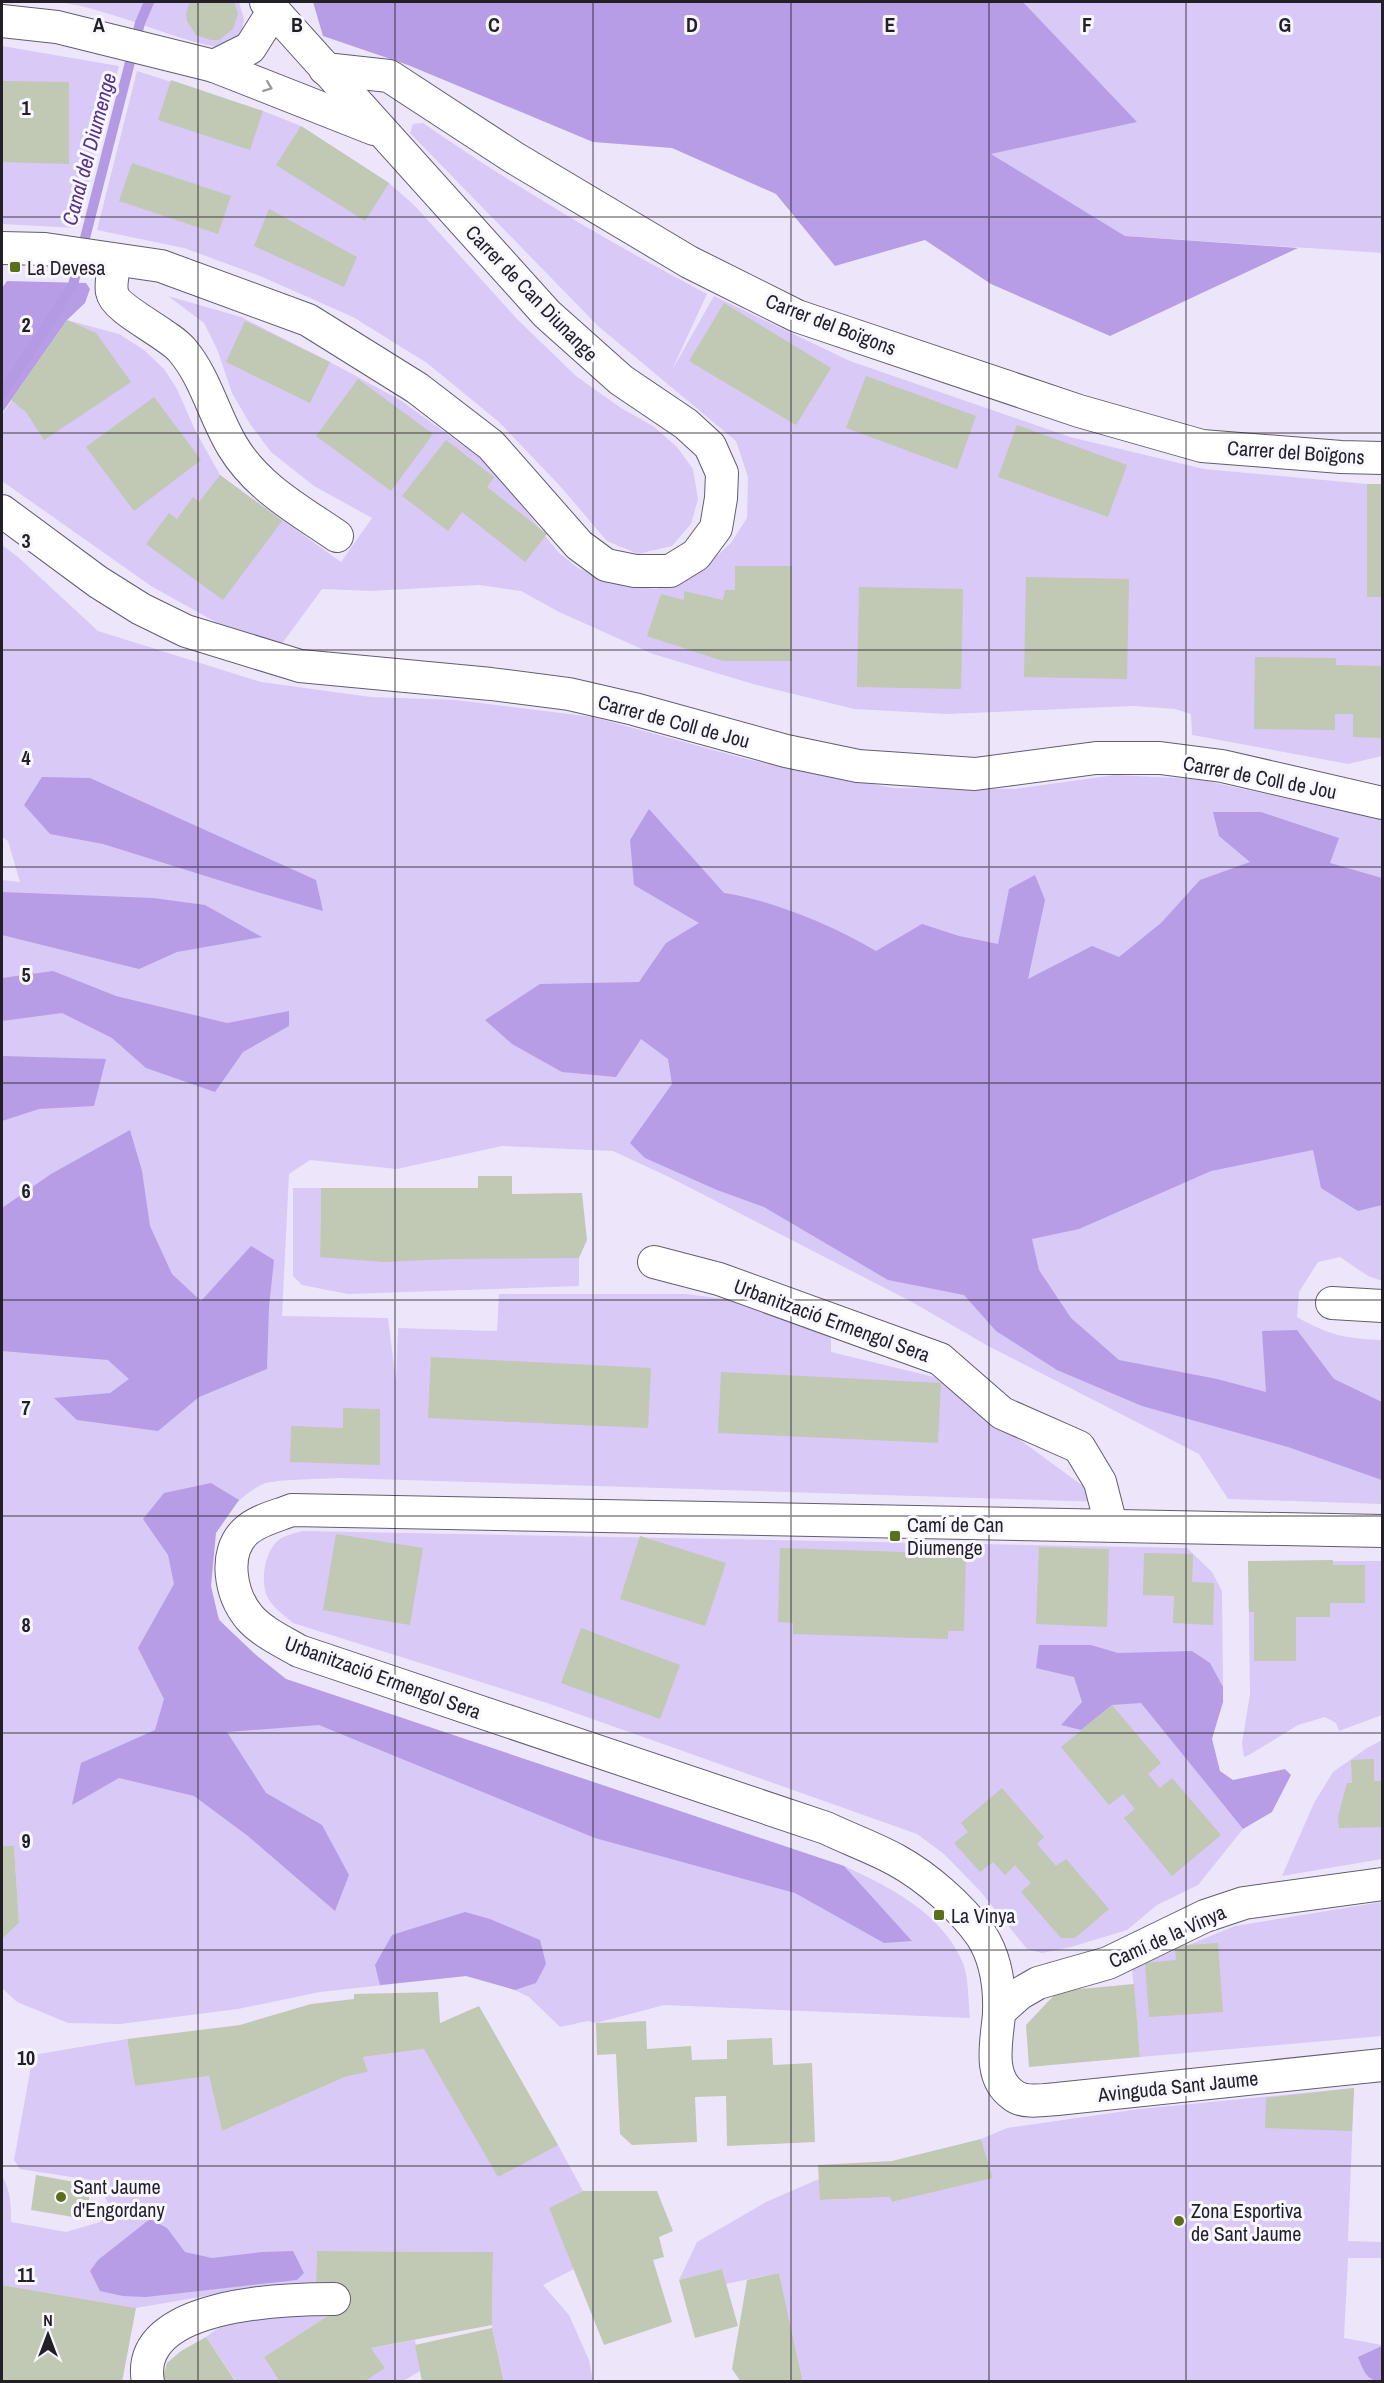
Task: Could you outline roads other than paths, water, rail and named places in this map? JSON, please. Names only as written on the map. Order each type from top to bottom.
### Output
[{"type":"street","points":[[214,66],[249,48],[270,6]]},
{"type":"street","name":"Carrer de Can Diunange","points":[[2,248],[45,249],[161,266],[308,320],[417,388],[491,445],[579,545],[606,565],[635,571],[670,571],[696,555],[716,528],[721,498],[722,473],[710,446],[686,424],[621,380],[547,314],[270,6]]},
{"type":"street","points":[[2,21],[57,27],[214,66],[380,131]]},
{"type":"street","name":"Carrer del Boïgons","points":[[325,69],[389,76],[513,157],[669,250],[797,316],[1079,411],[1202,446],[1383,458]]},
{"type":"street","points":[[116,260],[112,292],[119,305],[180,348],[194,366],[232,446],[250,471],[273,493],[337,536]]},
{"type":"street","name":"Carrer de Coll de Jou","points":[[2,511],[98,582],[141,609],[186,631],[300,666],[491,684],[569,694],[634,709],[764,745],[858,766],[975,774],[1096,758],[1160,758],[1222,766],[1383,803]]},
{"type":"street","name":"Urbanització Ermengol Sera","points":[[654,1262],[719,1279],[940,1359],[1002,1413],[1079,1447],[1101,1482],[1111,1525]]},
{"type":"street","points":[[1332,1303],[1383,1306]]},
{"type":"street","name":"Urbanització Ermengol Sera","points":[[995,2061],[999,2012],[992,1954],[980,1935],[936,1888],[897,1860],[826,1828],[299,1651],[272,1636],[249,1617],[235,1592],[231,1570],[233,1551],[245,1532],[263,1521],[292,1510],[1383,1531]]},
{"type":"street","name":"Camí de la Vinya","points":[[999,2012],[1019,1994],[1038,1983],[1108,1963],[1205,1916],[1244,1903],[1383,1884]]},
{"type":"street","name":"Avinguda Sant Jaume","points":[[995,2061],[1005,2087],[1013,2096],[1028,2101],[1383,2065]]},
{"type":"street","points":[[148,2382],[154,2344],[167,2331],[200,2316],[257,2302],[290,2298],[334,2298]]},
{"type":"waterway","name":"Canal del Diumenge","points":[[2,394],[73,285],[140,23],[149,2]]},
{"type":"place","name":"La Devesa","points":[[15,267]]},
{"type":"place","name":"Camí de Can Diumenge","points":[[895,1536]]},
{"type":"place","name":"La Vinya","points":[[939,1915]]},
{"type":"place","name":"Sant Jaume d'Engordany","points":[[61,2197]]},
{"type":"place","name":"Zona Esportiva de Sant Jaume","points":[[1179,2221]]}]
